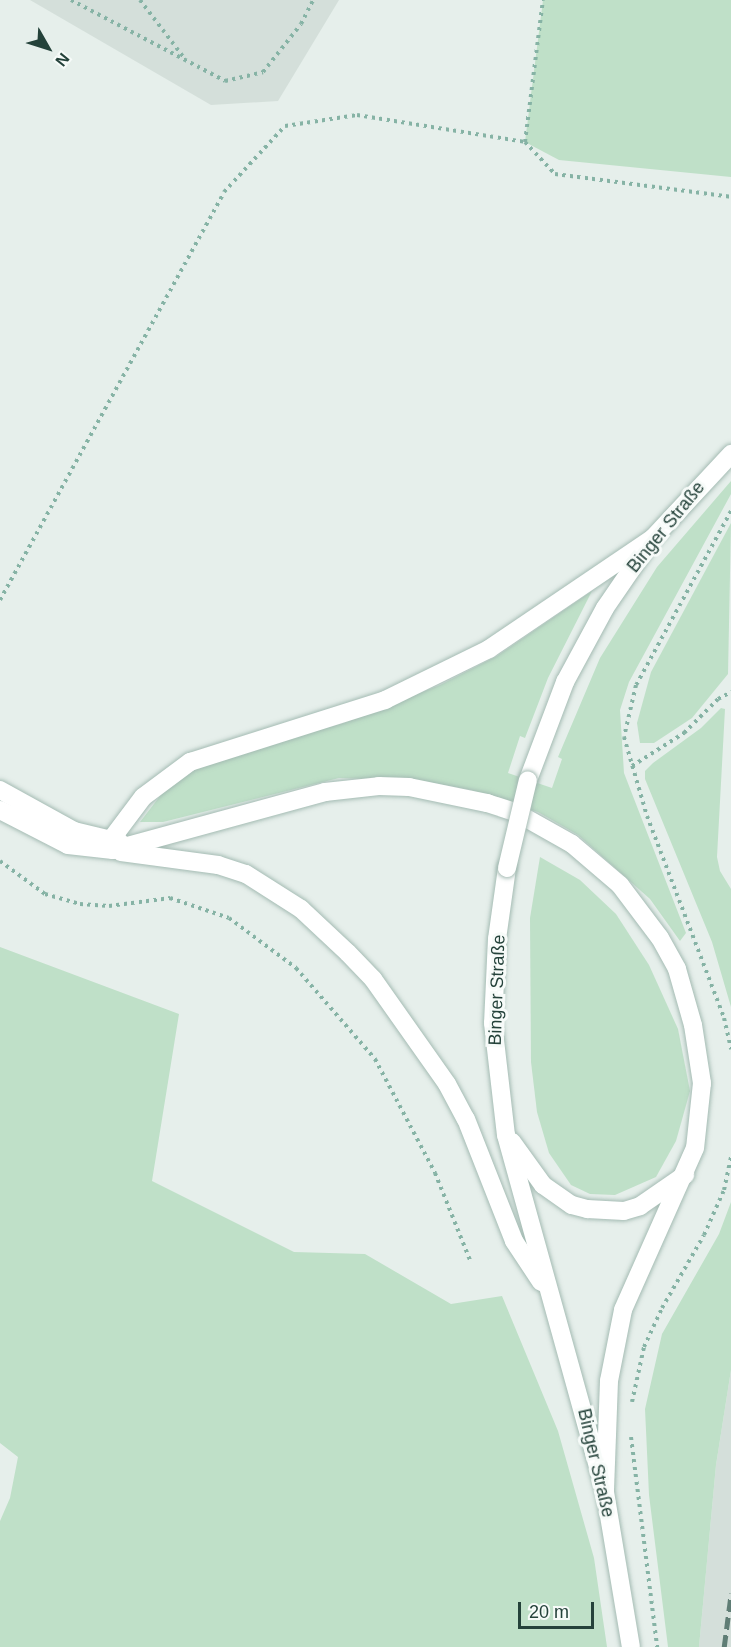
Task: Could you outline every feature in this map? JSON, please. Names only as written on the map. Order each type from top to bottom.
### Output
[{"type":"main road","name":"Binger Straße","points":[[631,1647],[605,1492],[506,1135],[492,1023],[497,939],[507,868],[528,780],[548,722],[584,644],[653,538],[731,454]]},
{"type":"main road","points":[[111,846],[142,797],[190,762],[385,700],[489,649],[653,538]]},
{"type":"main road","points":[[0,810],[68,845],[111,846],[143,844],[303,797],[378,786],[438,791],[487,803],[545,827],[597,863],[620,885],[647,919],[677,969],[695,1035],[702,1083],[698,1129],[685,1175],[623,1310],[609,1381],[605,1492]]},
{"type":"main road","points":[[0,790],[74,831],[111,846],[218,865],[246,874],[301,909],[348,952],[373,979],[447,1084],[466,1119],[514,1240],[554,1303]]},
{"type":"main road","points":[[506,1135],[543,1185],[572,1205],[587,1209],[624,1210],[640,1206],[685,1175]]},
{"type":"path","points":[[71,0],[225,81],[263,72],[301,24],[313,0]]},
{"type":"path","points":[[140,0],[186,61]]},
{"type":"path","points":[[525,142],[543,0]]},
{"type":"path","points":[[0,600],[224,192],[285,126],[357,115],[525,142],[555,174],[731,197]]},
{"type":"path","points":[[731,511],[636,685],[624,737],[632,766],[724,1018],[731,1048]]},
{"type":"path","points":[[632,766],[684,733],[718,699],[731,692]]},
{"type":"path","points":[[0,861],[45,894],[80,904],[108,906],[170,898],[230,918],[296,968],[375,1059],[435,1173],[470,1260]]},
{"type":"path","points":[[631,1407],[644,1347],[662,1308],[704,1235],[724,1190],[731,1156]]},
{"type":"path","points":[[631,1429],[631,1462],[654,1600],[657,1647]]},
{"type":"shaded area","points":[[30,0],[339,0],[278,101],[211,105]]},
{"type":"shaded area","points":[[731,1370],[731,1647],[699,1647],[716,1465]]},
{"type":"green space","points":[[543,0],[731,0],[731,177],[559,160],[525,142]]},
{"type":"green space","points":[[731,481],[731,494],[629,682],[620,710],[624,773],[686,933],[680,941],[650,899],[578,835],[538,812],[471,790],[423,781],[339,778],[163,822],[140,822],[164,791],[195,768],[223,756],[344,723],[440,685],[497,656],[592,591],[548,678],[525,738],[520,736],[508,773],[552,788],[562,759],[558,757],[600,658],[657,567]]},
{"type":"green space","points":[[731,523],[728,674],[692,718],[654,743],[640,743],[637,723],[651,672]]},
{"type":"green space","points":[[721,708],[725,709],[717,857],[720,871],[731,889],[731,1007],[712,942],[645,779],[645,771],[653,763],[701,728]]},
{"type":"green space","points":[[540,857],[580,880],[616,914],[649,965],[678,1029],[690,1091],[676,1141],[656,1177],[615,1195],[590,1194],[571,1185],[549,1153],[537,1112],[531,1062],[530,918]]},
{"type":"green space","points":[[0,947],[179,1014],[152,1181],[294,1252],[365,1254],[451,1304],[502,1296],[558,1431],[594,1558],[607,1647],[0,1647],[0,1521],[10,1498],[18,1457],[0,1443]]},
{"type":"green space","points":[[731,1202],[731,1370],[716,1465],[699,1647],[668,1647],[649,1495],[645,1409],[662,1334],[719,1234]]},
{"type":"railway","points":[[724,1647],[731,1593]]}]
